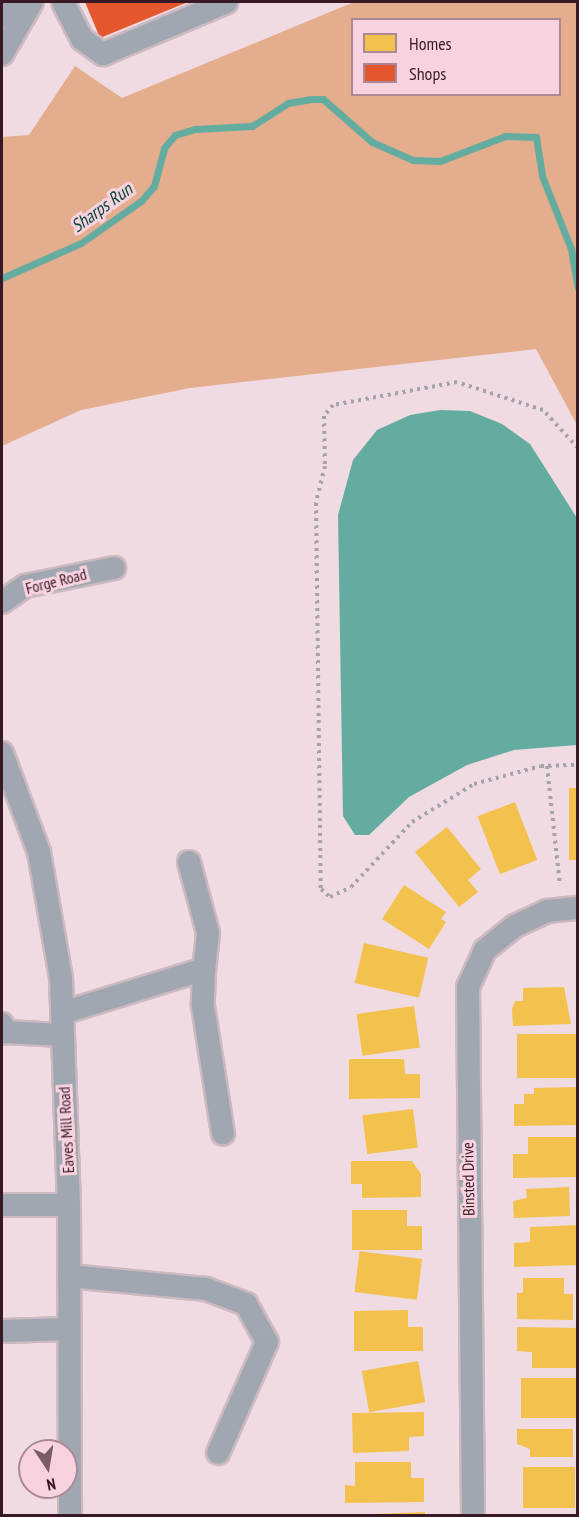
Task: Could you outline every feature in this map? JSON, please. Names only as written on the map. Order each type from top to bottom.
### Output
[{"type":"street","points":[[2,17],[17,2]]},
{"type":"street","points":[[2,31],[29,2]]},
{"type":"street","points":[[2,44],[29,2]]},
{"type":"street","points":[[2,54],[29,2]]},
{"type":"street","points":[[63,2],[82,39],[103,54],[227,2]]},
{"type":"street","name":"Forge Road","points":[[2,602],[25,586],[114,568]]},
{"type":"street","name":"Eaves Mill Road","points":[[3,761],[39,852],[52,917],[62,1024],[69,1205],[70,1515]]},
{"type":"street","points":[[189,861],[208,933],[203,1006],[223,1133]]},
{"type":"street","name":"Binsted Drive","points":[[473,1515],[468,987],[485,950],[515,926],[547,911],[578,908]]},
{"type":"street","points":[[2,1024],[5,1032],[62,1024],[204,969]]},
{"type":"street","points":[[2,1205],[69,1205]]},
{"type":"street","points":[[69,1276],[206,1289],[246,1304],[267,1342],[218,1453]]},
{"type":"street","points":[[2,1331],[69,1329]]},
{"type":"path","points":[[578,448],[543,410],[458,382],[333,405],[324,416],[325,466],[316,503],[317,879],[324,895],[351,887],[412,822],[444,800],[474,784],[547,766],[578,765]]},
{"type":"path","points":[[547,766],[560,885]]},
{"type":"shaded area","points":[[354,2],[577,2],[577,425],[536,349],[190,388],[81,410],[2,446],[2,137],[29,135],[75,66],[122,98]]},
{"type":"shaded area","points":[[440,410],[470,411],[502,424],[530,444],[577,518],[577,745],[514,750],[467,765],[409,797],[369,835],[355,835],[343,816],[338,515],[353,460],[377,430],[410,415]]},
{"type":"building: Homes","points":[[569,788],[578,788],[578,860],[569,860]]},
{"type":"building: Homes","points":[[515,802],[537,860],[500,874],[478,816]]},
{"type":"building: Homes","points":[[447,827],[481,869],[468,880],[478,892],[459,907],[415,852]]},
{"type":"building: Homes","points":[[404,885],[446,912],[441,919],[446,922],[429,949],[382,919]]},
{"type":"building: Homes","points":[[364,943],[428,958],[419,998],[355,983]]},
{"type":"building: Homes","points":[[564,987],[571,1024],[513,1026],[512,1009],[515,1001],[523,1001],[523,988]]},
{"type":"building: Homes","points":[[414,1006],[420,1048],[362,1056],[357,1014]]},
{"type":"building: Homes","points":[[517,1034],[577,1034],[577,1078],[517,1078]]},
{"type":"building: Homes","points":[[349,1059],[404,1059],[405,1074],[420,1074],[420,1098],[349,1099]]},
{"type":"building: Homes","points":[[578,1087],[578,1125],[514,1126],[514,1104],[524,1104],[524,1094],[534,1094],[534,1088]]},
{"type":"building: Homes","points":[[413,1109],[418,1148],[367,1154],[362,1115]]},
{"type":"building: Homes","points":[[528,1137],[578,1137],[578,1177],[513,1178],[513,1154],[528,1154]]},
{"type":"building: Homes","points":[[351,1161],[412,1161],[421,1174],[421,1197],[362,1198],[362,1184],[351,1184]]},
{"type":"building: Homes","points":[[569,1187],[570,1216],[514,1218],[513,1201],[527,1198],[526,1189]]},
{"type":"building: Homes","points":[[352,1210],[407,1210],[407,1226],[422,1226],[422,1250],[352,1250]]},
{"type":"building: Homes","points":[[578,1225],[578,1265],[514,1267],[514,1243],[530,1242],[530,1227]]},
{"type":"building: Homes","points":[[359,1251],[422,1259],[417,1300],[354,1292]]},
{"type":"building: Homes","points":[[523,1278],[564,1278],[564,1294],[573,1294],[573,1320],[517,1319],[517,1293],[523,1293]]},
{"type":"building: Homes","points":[[408,1310],[408,1327],[423,1327],[423,1351],[354,1351],[354,1311]]},
{"type":"building: Homes","points":[[517,1327],[578,1328],[578,1368],[532,1368],[532,1352],[517,1351]]},
{"type":"building: Homes","points":[[418,1361],[425,1402],[369,1412],[362,1371]]},
{"type":"building: Homes","points":[[521,1378],[577,1378],[577,1418],[521,1418]]},
{"type":"building: Homes","points":[[424,1412],[424,1436],[409,1437],[409,1451],[353,1453],[352,1413]]},
{"type":"building: Homes","points":[[517,1429],[573,1429],[573,1457],[530,1457],[530,1449],[517,1444]]},
{"type":"building: Homes","points":[[355,1462],[411,1462],[411,1478],[424,1478],[424,1502],[345,1503],[345,1485],[355,1486]]},
{"type":"building: Homes","points":[[523,1467],[575,1467],[575,1508],[523,1508]]},
{"type":"building: Homes","points":[[425,1512],[425,1516],[373,1516],[373,1514]]},
{"type":"building: Shops","points":[[85,2],[188,2],[100,38]]},
{"type":"waterway","name":"Sharps Run","points":[[2,278],[81,243],[141,201],[154,186],[164,148],[175,135],[195,129],[252,126],[288,103],[323,99],[372,142],[413,160],[440,161],[505,136],[536,137],[542,176],[571,249],[578,287]]}]
